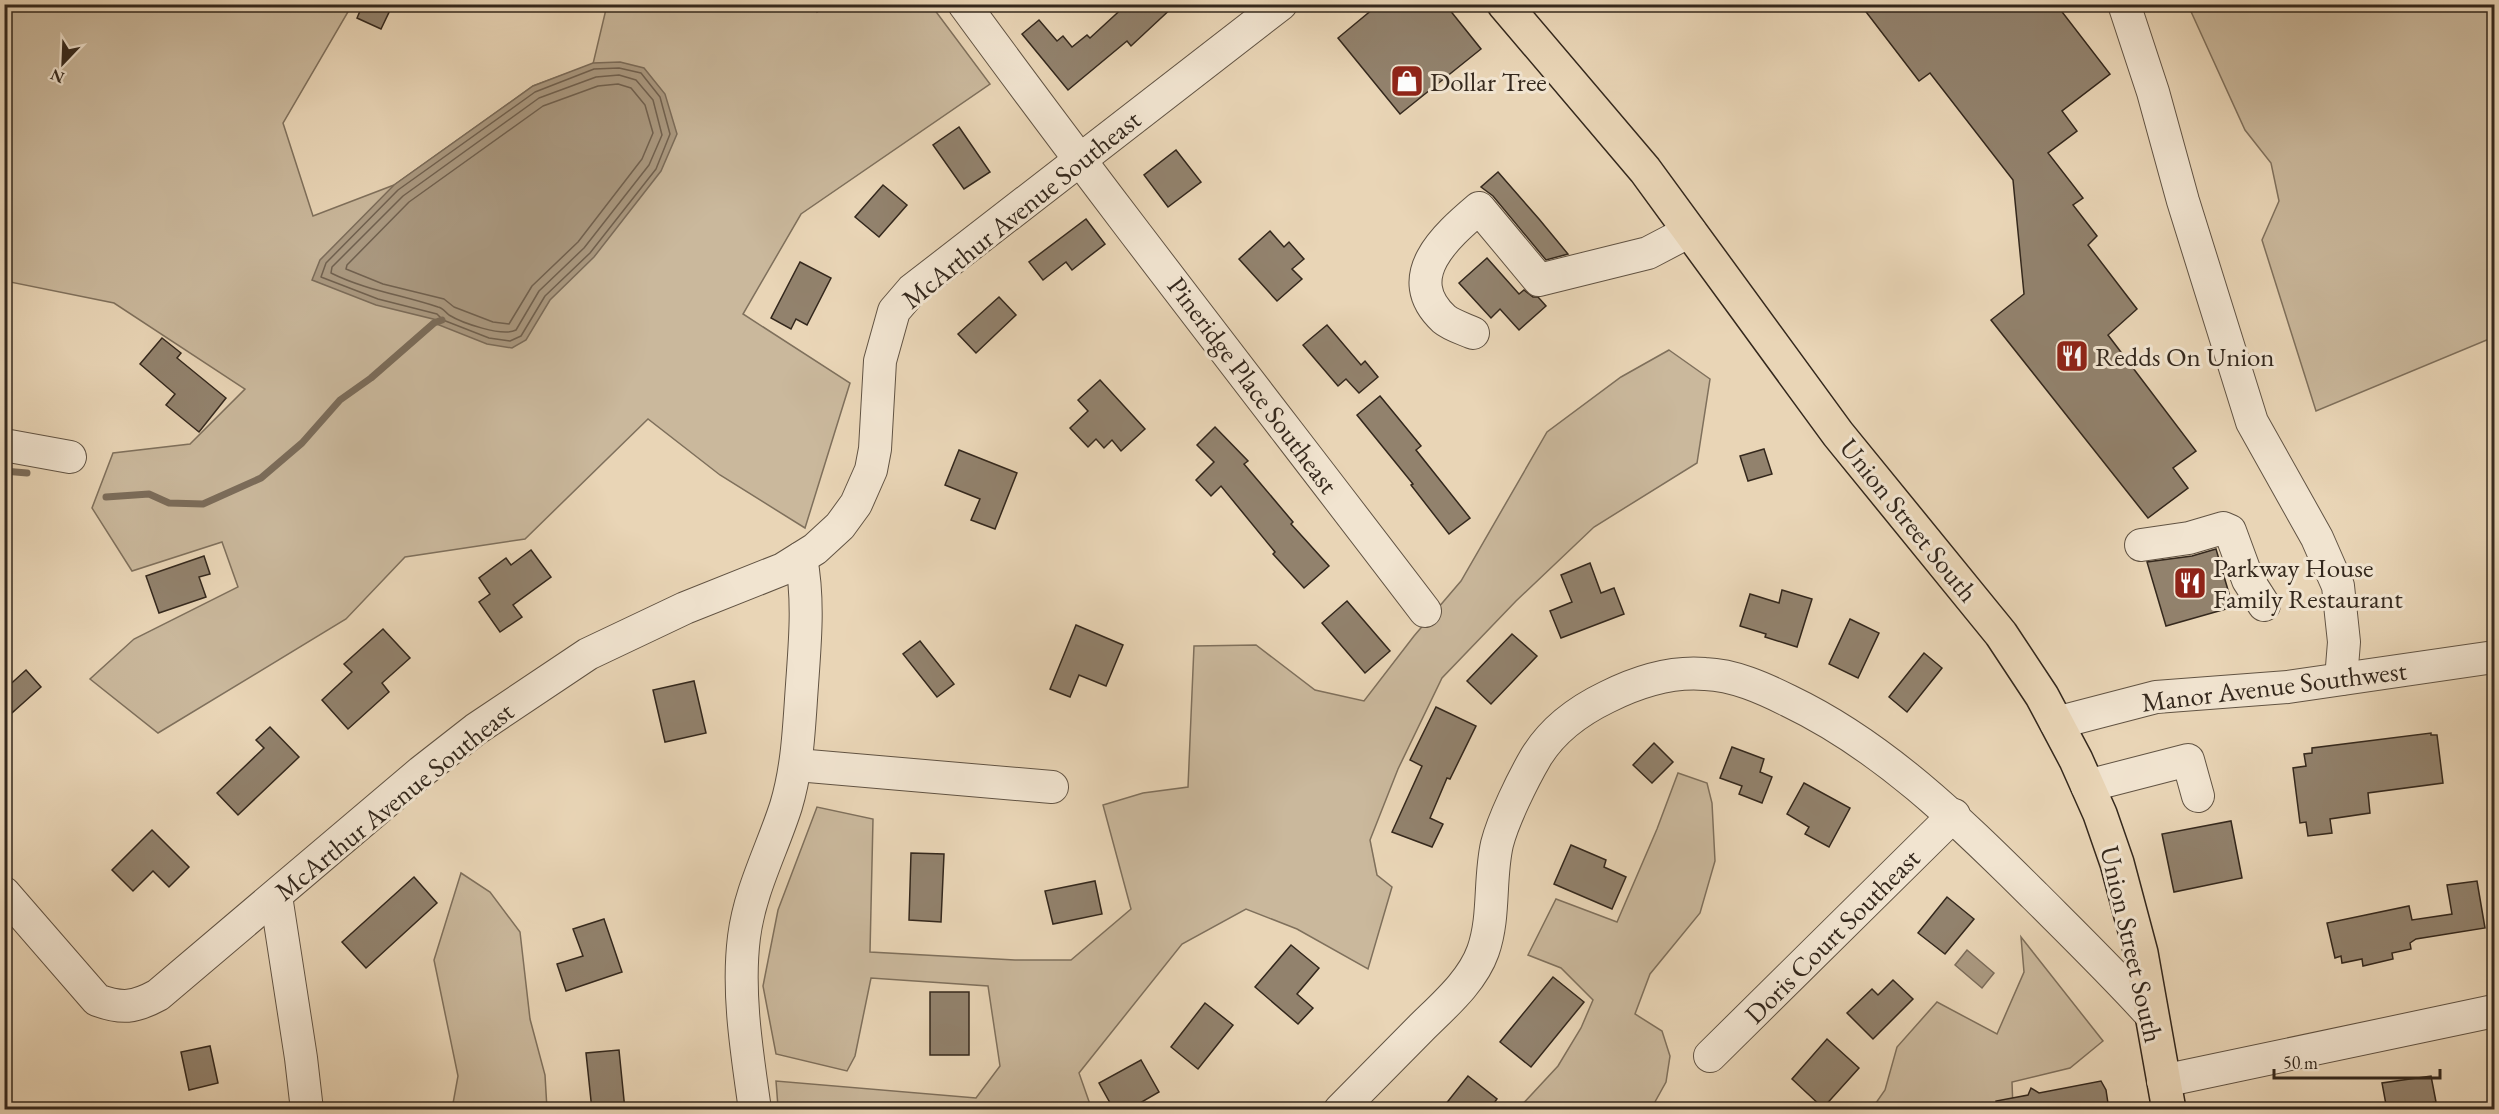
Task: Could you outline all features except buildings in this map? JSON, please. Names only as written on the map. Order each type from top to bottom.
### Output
[{"type":"main road","name":"Union Street South","points":[[1504,4],[1645,170],[1838,434],[2001,634],[2042,696],[2087,786],[2117,863],[2140,953],[2166,1095]]},
{"type":"street","name":"Pineridge Place Southeast","points":[[964,4],[1078,160],[1195,309],[1425,611]]},
{"type":"street","name":"McArthur Avenue Southeast","points":[[4,893],[97,999],[117,1007],[144,1003],[158,995],[421,772],[476,729],[588,654],[685,608],[783,568],[815,549],[844,523],[856,504],[871,470],[875,449],[880,361],[894,311],[912,290],[1281,4]]},
{"type":"street","points":[[2124,4],[2153,92],[2183,201],[2252,422],[2317,538],[2338,586],[2344,642],[2341,679]]},
{"type":"street","points":[[1473,333],[1445,320],[1430,300],[1425,285],[1430,261],[1448,234],[1479,208],[1539,279],[1648,252],[1690,231]]},
{"type":"street","points":[[4,446],[70,457]]},
{"type":"street","points":[[2141,545],[2189,538],[2223,528],[2230,531],[2247,580],[2264,605]]},
{"type":"street","points":[[755,1110],[747,1057],[742,977],[744,936],[757,880],[785,808],[797,765],[806,632],[806,587],[801,558]]},
{"type":"street","name":"Manor Avenue Southwest","points":[[2056,723],[2156,697],[2288,687],[2494,657]]},
{"type":"street","points":[[1340,1110],[1454,995],[1472,972],[1483,951],[1488,929],[1497,845],[1505,822],[1536,757],[1551,737],[1570,717],[1592,703],[1625,688],[1679,673],[1707,674],[1744,681],[1817,714],[1847,733],[1954,815],[2113,973],[2152,1016]]},
{"type":"street","points":[[2087,786],[2188,760],[2198,796]]},
{"type":"street","points":[[797,765],[1052,787]]},
{"type":"street","name":"Doris Court Southeast","points":[[1710,1056],[1954,815]]},
{"type":"street","points":[[276,896],[302,1058],[307,1110]]},
{"type":"street","points":[[2166,1095],[2494,1011]]},
{"type":"shaded area","points":[[812,4],[817,12],[825,5],[931,5],[990,84],[801,214],[743,314],[850,383],[805,528],[720,475],[648,419],[525,539],[405,557],[346,619],[158,733],[90,679],[134,639],[238,587],[222,542],[132,571],[92,508],[113,453],[190,444],[245,389],[114,303],[5,281],[4,5],[352,5],[283,123],[313,216],[394,185],[533,86],[593,64],[607,5]]},
{"type":"shaded area","points":[[2188,5],[2494,5],[2494,337],[2316,411],[2262,240],[2279,201],[2271,163],[2245,130]]},
{"type":"shaded area","points":[[1669,350],[1710,379],[1697,463],[1594,527],[1516,601],[1442,678],[1398,769],[1370,840],[1377,875],[1392,887],[1368,969],[1297,929],[1246,909],[1182,944],[1079,1073],[1092,1110],[795,1110],[778,1107],[776,1081],[976,1098],[1000,1066],[988,986],[871,978],[855,1056],[847,1071],[776,1054],[763,986],[778,910],[817,807],[873,819],[870,952],[1015,960],[1071,960],[1131,909],[1103,805],[1143,793],[1188,787],[1194,646],[1256,645],[1315,690],[1364,701],[1414,636],[1461,581],[1547,432],[1621,377]]},
{"type":"shaded area","points":[[1678,773],[1707,783],[1712,803],[1715,861],[1700,913],[1650,974],[1635,1014],[1662,1031],[1670,1056],[1666,1082],[1651,1109],[1518,1109],[1558,1066],[1581,1028],[1593,1000],[1561,968],[1528,955],[1556,899],[1617,922]]},
{"type":"shaded area","points":[[461,873],[490,892],[520,932],[530,1019],[545,1075],[547,1109],[452,1109],[458,1076],[434,960]]},
{"type":"shaded area","points":[[2021,937],[2103,1041],[2070,1068],[2012,1082],[2013,1109],[1871,1110],[1885,1090],[1897,1047],[1937,1002],[1997,1034],[2024,972]]},
{"type":"water","points":[[620,62],[644,68],[665,94],[677,134],[661,171],[594,257],[550,300],[526,340],[512,348],[487,344],[434,323],[437,320],[376,305],[312,280],[320,260],[394,185],[533,86],[593,63]]},
{"type":"water","points":[[1967,950],[1994,973],[1982,988],[1955,965]]},
{"type":"waterway","points":[[106,497],[149,494],[169,503],[203,504],[261,478],[302,443],[340,400],[371,378],[434,323],[442,320]]},
{"type":"waterway","points":[[4,471],[27,473]]},
{"type":"place","name":"Dollar Tree","points":[[1407,81]]},
{"type":"place","name":"Redds On Union","points":[[2072,356]]},
{"type":"place","name":"Parkway House Family Restaurant","points":[[2190,583]]}]
